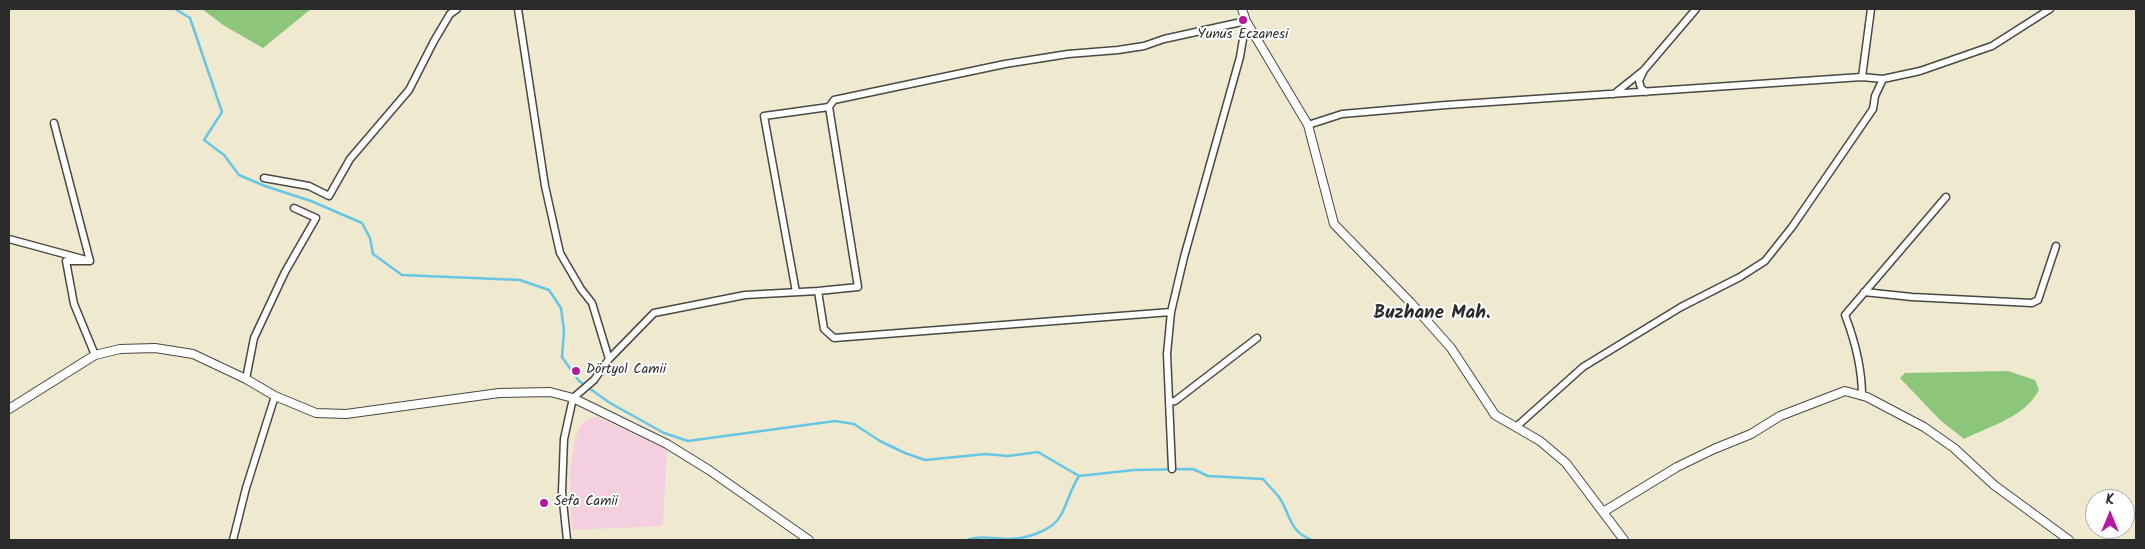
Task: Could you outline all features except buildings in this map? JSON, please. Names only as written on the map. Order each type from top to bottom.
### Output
[{"type":"street","points":[[264,178],[309,186],[329,196],[350,159],[409,90],[450,14],[457,9]]},
{"type":"street","points":[[518,9],[545,186],[560,253],[581,289],[592,303],[609,359]]},
{"type":"street","points":[[1242,9],[1246,21],[1308,125],[1334,224],[1452,348],[1495,415],[1540,441],[1566,464],[1624,540]]},
{"type":"street","points":[[1614,94],[1644,70],[1696,9]]},
{"type":"street","points":[[1862,77],[1871,9]]},
{"type":"street","points":[[1308,125],[1342,114],[1862,77],[1883,79],[1920,71],[1992,46],[2050,9]]},
{"type":"street","points":[[567,540],[562,492],[564,439],[576,396],[594,380],[609,359],[654,313],[745,294],[818,291],[858,286],[829,108],[834,100],[988,67],[1068,54],[1144,46],[1174,36],[1246,21]]},
{"type":"street","points":[[1172,469],[1166,354],[1171,312],[1184,257],[1240,57],[1246,21]]},
{"type":"street","points":[[1644,70],[1639,81],[1641,88],[1646,92]]},
{"type":"street","points":[[1516,427],[1583,367],[1681,308],[1740,278],[1765,262],[1792,227],[1873,109],[1874,96],[1883,79]]},
{"type":"street","points":[[796,292],[764,116],[829,108]]},
{"type":"street","points":[[54,123],[90,261]]},
{"type":"street","points":[[1862,396],[1862,375],[1852,334],[1845,315],[1904,249],[1946,198]]},
{"type":"street","points":[[246,379],[254,338],[285,272],[316,218],[294,208]]},
{"type":"street","points":[[9,239],[90,261]]},
{"type":"street","points":[[1864,292],[1912,297],[2032,303],[2038,300],[2056,246]]},
{"type":"street","points":[[90,261],[66,261],[74,304],[95,355]]},
{"type":"street","points":[[818,291],[824,329],[834,338],[1171,312]]},
{"type":"street","points":[[1169,402],[1176,401],[1258,338]]},
{"type":"street","points":[[9,409],[95,355],[120,349],[155,348],[193,354],[246,379],[275,396],[316,413],[346,414],[499,393],[550,392],[576,396],[666,444],[709,470],[808,540]]},
{"type":"street","points":[[1603,512],[1677,467],[1751,434],[1780,416],[1845,391],[1862,396],[1924,427],[1954,448],[1994,485],[2069,540]]},
{"type":"street","points":[[233,540],[246,488],[275,396]]},
{"type":"shaded area","points":[[597,417],[667,450],[661,526],[572,530],[570,472],[575,439],[580,426],[587,420]]},
{"type":"green space","points":[[202,9],[311,9],[263,48],[223,25]]},
{"type":"green space","points":[[2008,371],[2035,380],[2039,390],[2033,399],[2016,414],[1964,439],[1940,420],[1900,378],[1905,373]]},
{"type":"waterway","points":[[175,9],[190,18],[222,112],[204,140],[224,155],[239,175],[265,186],[311,201],[362,223],[370,238],[373,254],[402,275],[520,280],[549,290],[561,308],[564,330],[562,357],[579,381],[610,403],[664,433],[688,441],[835,421],[854,424],[880,441],[925,460],[986,454],[1008,456],[1038,452],[1079,476],[1134,470],[1193,469],[1208,476],[1263,479],[1279,497],[1295,528],[1304,537],[1312,540]]},
{"type":"waterway","points":[[967,540],[982,537],[1016,539],[1045,530],[1052,526],[1061,515],[1079,476]]},
{"type":"place","name":"Yunus Eczanesi","points":[[1243,20]]},
{"type":"place","name":"Dörtyol Camii","points":[[576,371]]},
{"type":"place","name":"Sefa Camii","points":[[544,503]]},
{"type":"district","name":"Buzhane Mah.","points":[[1432,315]]}]
